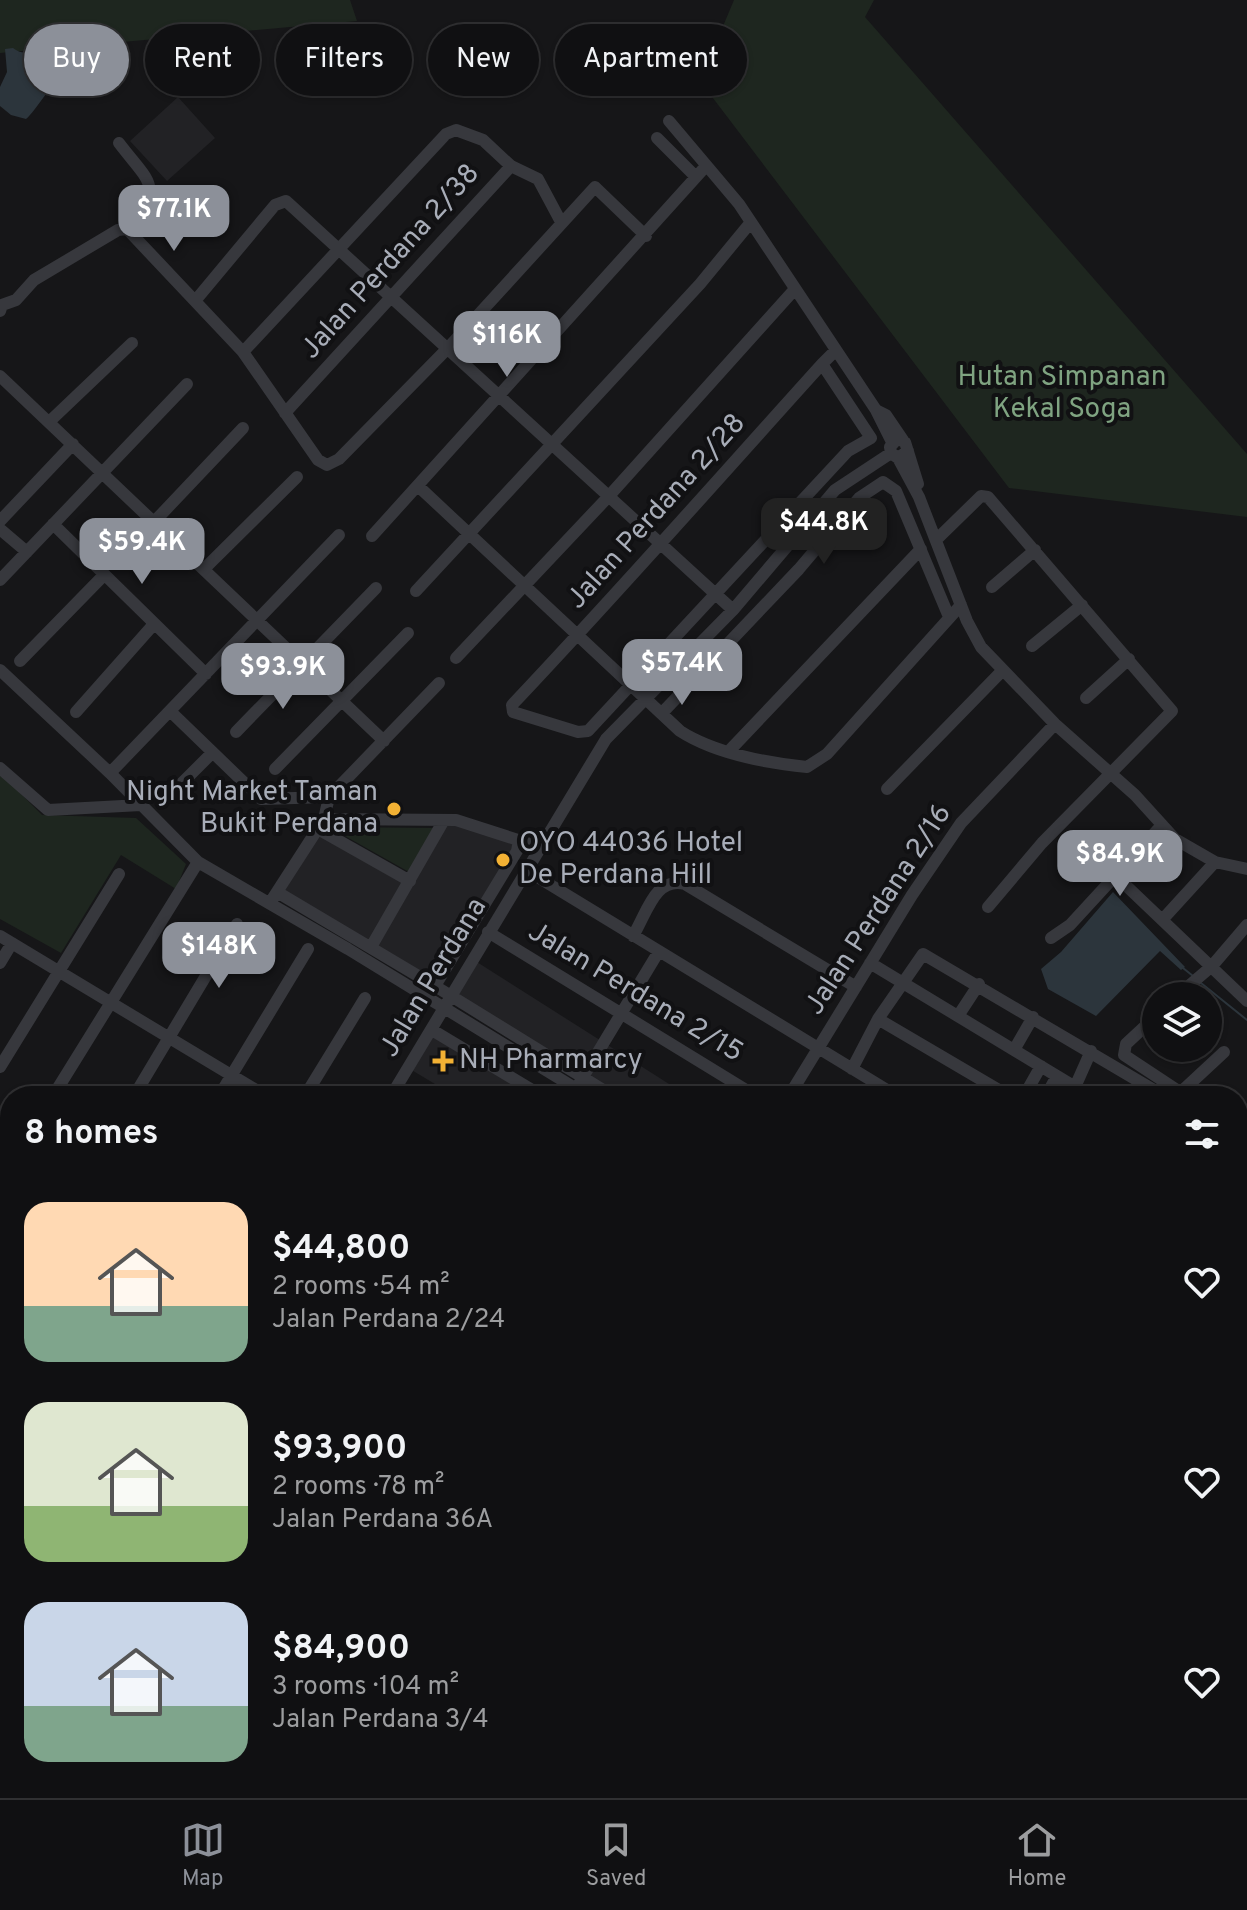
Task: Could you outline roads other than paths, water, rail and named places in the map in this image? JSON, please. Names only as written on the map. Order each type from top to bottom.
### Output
[{"type":"street","points":[[669,121],[751,222],[876,410],[886,415],[961,605],[981,647],[1055,724],[1147,808],[1161,826],[1194,852],[1215,862],[1247,869]]},
{"type":"street","points":[[243,352],[446,134],[456,130],[483,140],[511,166]]},
{"type":"street","points":[[657,138],[696,177]]},
{"type":"street","points":[[1,306],[16,300],[34,280],[118,230],[127,229],[147,206],[152,193],[150,183],[119,143]]},
{"type":"street","name":"Jalan Perdana 2/38","points":[[285,413],[393,299],[511,166],[538,179],[566,217]]},
{"type":"street","points":[[372,536],[706,166]]},
{"type":"street","points":[[127,229],[243,352],[318,460],[331,465],[447,349],[595,187],[646,236]]},
{"type":"street","points":[[195,301],[275,205],[286,201],[498,395],[547,447],[733,610]]},
{"type":"street","points":[[416,591],[700,284],[751,222]]},
{"type":"street","points":[[456,658],[606,499],[795,289]]},
{"type":"street","points":[[49,422],[132,343]]},
{"type":"street","name":"Jalan Perdana 2/28","points":[[632,684],[592,728],[578,732],[516,715],[512,705],[662,545],[836,350]]},
{"type":"street","points":[[632,684],[848,451],[871,438],[822,364]]},
{"type":"street","points":[[0,376],[384,741]]},
{"type":"street","points":[[0,580],[187,384]]},
{"type":"street","points":[[154,522],[243,428]]},
{"type":"street","points":[[0,521],[73,444]]},
{"type":"street","name":"Jalan Perdana","points":[[398,1086],[606,739],[733,610],[835,490],[898,449]]},
{"type":"street","points":[[204,569],[297,477]]},
{"type":"street","points":[[663,712],[799,569],[859,498],[883,482],[896,491],[949,617]]},
{"type":"street","points":[[418,486],[694,740],[793,765],[807,767],[817,761],[961,605]]},
{"type":"street","points":[[936,540],[983,495],[992,500],[1172,711],[1109,773],[988,907]]},
{"type":"street","points":[[53,524],[206,674]]},
{"type":"street","points":[[0,529],[27,552]]},
{"type":"street","points":[[110,773],[339,535]]},
{"type":"street","points":[[730,750],[921,549]]},
{"type":"street","points":[[784,550],[799,569]]},
{"type":"street","points":[[992,587],[1035,550]]},
{"type":"street","points":[[20,661],[104,575]]},
{"type":"street","points":[[236,732],[376,588]]},
{"type":"street","points":[[1032,646],[1082,605]]},
{"type":"street","points":[[76,712],[154,624]]},
{"type":"street","points":[[275,769],[408,633]]},
{"type":"street","points":[[1086,698],[1129,659]]},
{"type":"street","points":[[0,670],[110,773],[198,862],[371,947],[435,986],[448,1002]]},
{"type":"street","points":[[887,789],[1002,671]]},
{"type":"street","points":[[273,897],[321,824],[329,797],[439,683]]},
{"type":"street","points":[[170,711],[261,799],[329,797]]},
{"type":"street","name":"Jalan Perdana 2/16","points":[[795,1086],[908,900],[961,823],[1055,724]]},
{"type":"street","points":[[179,786],[212,753]]},
{"type":"street","points":[[0,768],[48,810],[141,805]]},
{"type":"street","points":[[321,824],[444,820],[472,823],[540,847]]},
{"type":"street","points":[[371,947],[444,820]]},
{"type":"street","points":[[321,824],[410,881]]},
{"type":"street","points":[[1051,938],[1070,925],[1161,826]]},
{"type":"street","points":[[435,986],[517,851],[519,840]]},
{"type":"street","points":[[59,1086],[198,862]]},
{"type":"street","points":[[1163,919],[1215,862]]},
{"type":"street","points":[[526,870],[880,1086]]},
{"type":"street","points":[[0,1067],[119,874]]},
{"type":"street","points":[[1116,876],[1247,1001]]},
{"type":"street","points":[[633,936],[661,887],[674,881],[698,891],[856,987]]},
{"type":"street","points":[[273,897],[588,1086]]},
{"type":"street","points":[[140,1086],[237,924]]},
{"type":"street","points":[[1193,982],[1212,966],[1247,925]]},
{"type":"street","name":"Jalan Perdana 2/15","points":[[488,932],[740,1086]]},
{"type":"street","points":[[0,936],[249,1086]]},
{"type":"street","points":[[0,963],[12,943]]},
{"type":"street","points":[[225,1086],[308,949]]},
{"type":"street","points":[[580,1083],[659,951]]},
{"type":"street","points":[[852,1069],[878,1019],[923,954],[1091,1051],[1141,1086]]},
{"type":"street","points":[[870,963],[1073,1086]]},
{"type":"street","points":[[958,1016],[979,984]]},
{"type":"street","points":[[311,1086],[365,998]]},
{"type":"street","points":[[1014,1050],[1033,1017]]},
{"type":"street","points":[[878,1019],[992,1086]]},
{"type":"street","points":[[1142,1029],[1126,1044],[1124,1055],[1172,1086]]},
{"type":"street","points":[[432,1030],[525,1086]]},
{"type":"street","points":[[1075,1086],[1091,1051]]},
{"type":"street","points":[[1192,1086],[1224,1052]]},
{"type":"street","points":[[1030,1086],[1041,1066]]},
{"type":"street","points":[[1052,1086],[1057,1076]]},
{"type":"waterway","points":[[1183,968],[1193,976]]},
{"type":"waterway","points":[[1222,1000],[1247,1020]]},
{"type":"place","name":"Night Market Taman Bukit Perdana","points":[[394,809]]},
{"type":"place","name":"OYO 44036 Hotel De Perdana Hill","points":[[503,860]]},
{"type":"place","name":"NH Pharmarcy","points":[[443,1061]]},
{"type":"park label","name":"Hutan Simpanan Kekal Soga","points":[[1062,394]]}]
